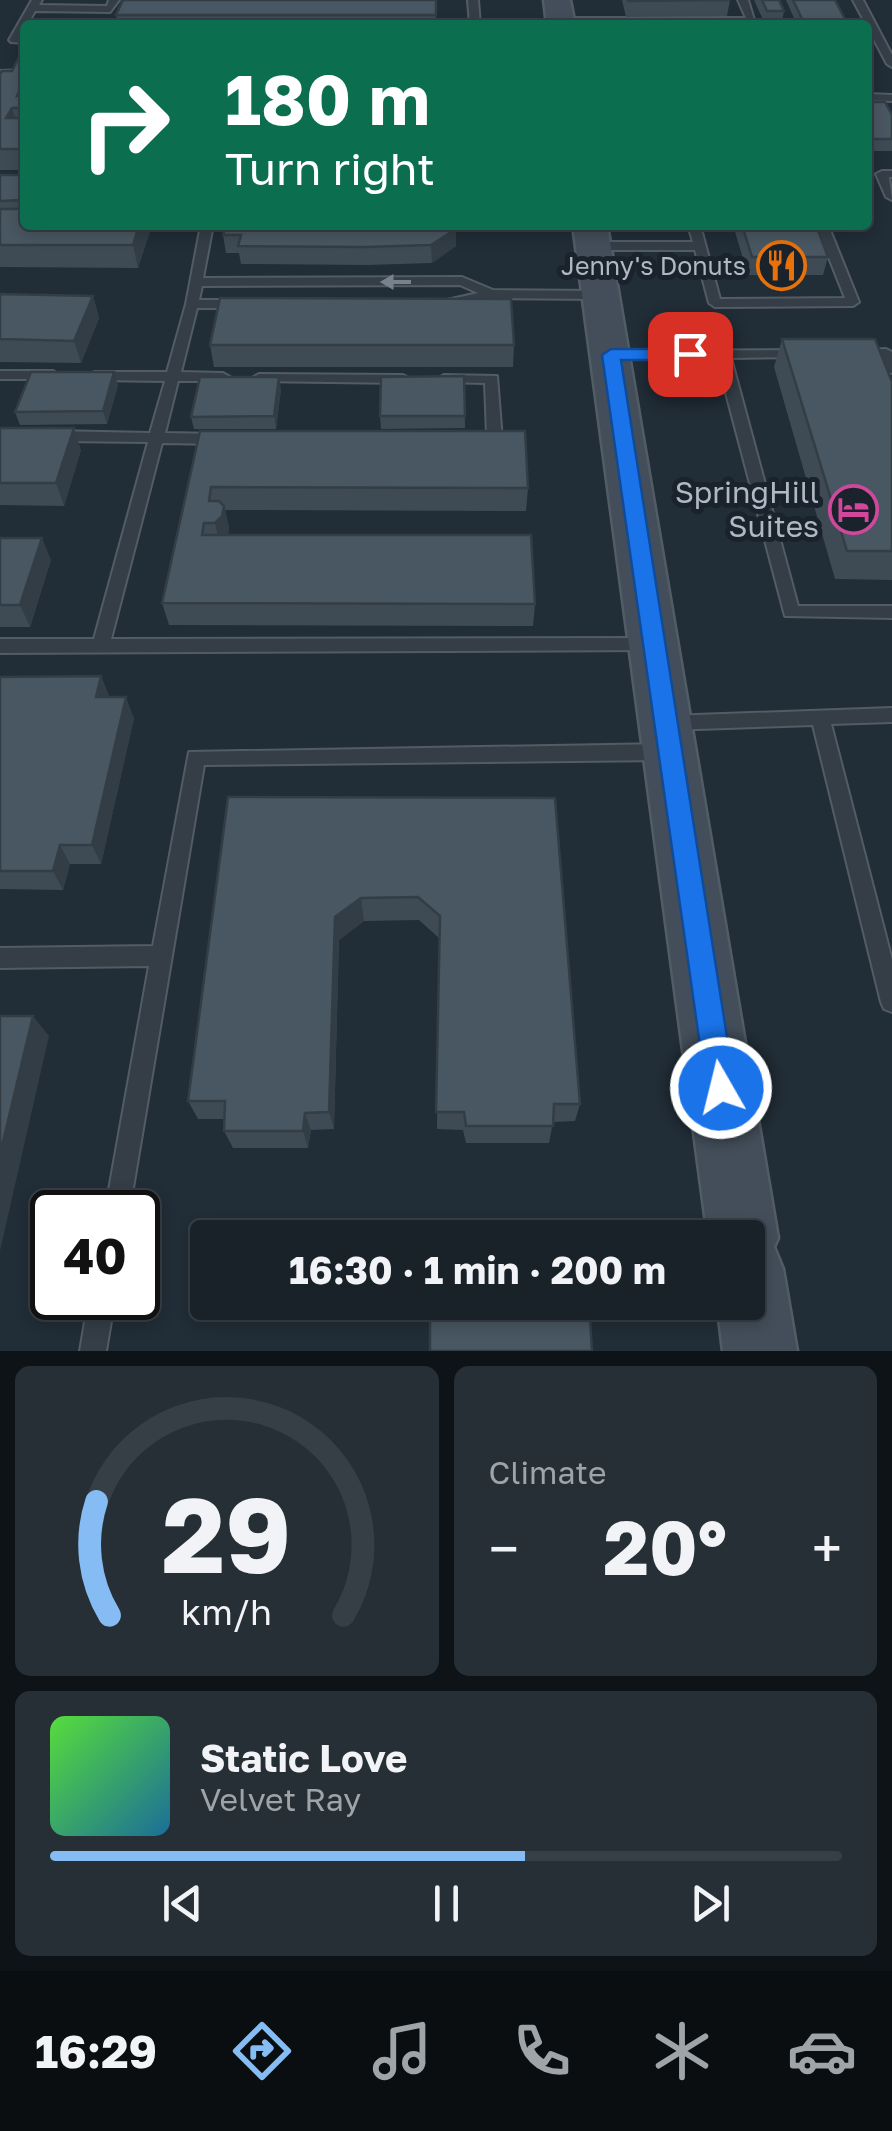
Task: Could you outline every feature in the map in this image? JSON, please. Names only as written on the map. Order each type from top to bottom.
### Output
[{"type":"street","points":[[592,236],[740,1220]]},
{"type":"street","points":[[755,1320],[760,1351]]},
{"type":"lane","points":[[35,4],[110,9],[114,0]]},
{"type":"lane","points":[[559,15],[720,20]]},
{"type":"lane","points":[[872,26],[892,64]]},
{"type":"lane","points":[[892,174],[882,174],[892,197]]},
{"type":"lane","points":[[100,646],[192,304],[206,230]]},
{"type":"lane","points":[[695,230],[714,302],[853,302],[824,230]]},
{"type":"lane","points":[[592,236],[699,246]]},
{"type":"lane","points":[[197,282],[298,287],[462,282],[492,294]]},
{"type":"lane","points":[[442,303],[460,303],[492,294],[602,295]]},
{"type":"lane","points":[[192,304],[254,304]]},
{"type":"lane","points":[[723,354],[791,612],[892,612]]},
{"type":"lane","points":[[611,355],[814,354]]},
{"type":"lane","points":[[850,354],[886,354],[892,368]]},
{"type":"lane","points":[[0,374],[417,379]]},
{"type":"lane","points":[[436,379],[492,379],[496,440],[456,440]]},
{"type":"lane","points":[[36,436],[236,439]]},
{"type":"lane","points":[[0,646],[655,645]]},
{"type":"lane","points":[[121,1190],[196,757],[669,737],[831,716],[892,715]]},
{"type":"lane","points":[[822,720],[892,1002]]},
{"type":"lane","points":[[0,958],[162,956]]},
{"type":"lane","points":[[93,1351],[98,1320]]},
{"type":"building","points":[[123,0],[436,0],[436,15],[116,15]]},
{"type":"building","points":[[762,0],[779,0],[784,11],[767,11]]},
{"type":"building","points":[[793,0],[835,0],[845,20],[803,20]]},
{"type":"building","points":[[20,59],[20,108],[12,108],[6,118],[20,118],[20,149],[0,149],[0,74],[12,71]]},
{"type":"building","points":[[872,102],[885,102],[892,115],[892,139],[872,139]]},
{"type":"building","points":[[0,175],[20,175],[20,200],[0,201]]},
{"type":"building","points":[[0,209],[20,209],[20,230],[138,230],[133,245],[0,245]]},
{"type":"building","points":[[224,230],[454,230],[431,245],[365,247],[238,246],[241,235],[223,235]]},
{"type":"building","points":[[744,230],[818,230],[828,257],[752,257]]},
{"type":"building","points":[[0,294],[93,296],[74,341],[0,339]]},
{"type":"building","points":[[220,298],[511,299],[514,345],[210,345]]},
{"type":"building","name":"SpringHill Suites","points":[[782,339],[875,339],[892,382],[892,551],[847,551]]},
{"type":"building","points":[[31,372],[114,372],[103,411],[15,412]]},
{"type":"building","points":[[464,376],[465,416],[380,416],[381,377]]},
{"type":"building","points":[[200,377],[279,377],[274,416],[191,417]]},
{"type":"building","points":[[0,428],[74,428],[56,483],[0,483]]},
{"type":"building","points":[[200,431],[525,431],[528,488],[211,487],[209,501],[219,501],[224,506],[215,523],[204,523],[202,535],[531,535],[535,604],[162,603]]},
{"type":"building","points":[[0,538],[42,538],[20,605],[0,605]]},
{"type":"building","points":[[101,676],[96,697],[126,697],[92,845],[60,845],[53,871],[0,871],[0,677]]},
{"type":"building","points":[[228,797],[555,798],[580,1104],[554,1104],[553,1126],[466,1126],[464,1112],[436,1112],[440,916],[418,897],[361,898],[335,917],[329,1112],[305,1113],[303,1131],[224,1131],[225,1101],[188,1101]]},
{"type":"building","points":[[0,1016],[33,1016],[0,1154]]},
{"type":"building","points":[[430,1320],[590,1320],[592,1351],[430,1351]]},
{"type":"place","name":"Jenny's Donuts","points":[[781,266]]},
{"type":"place","name":"SpringHill Suites","points":[[854,510]]},
{"type":"route","points":[[690,354],[611,355],[721,1088]]}]
